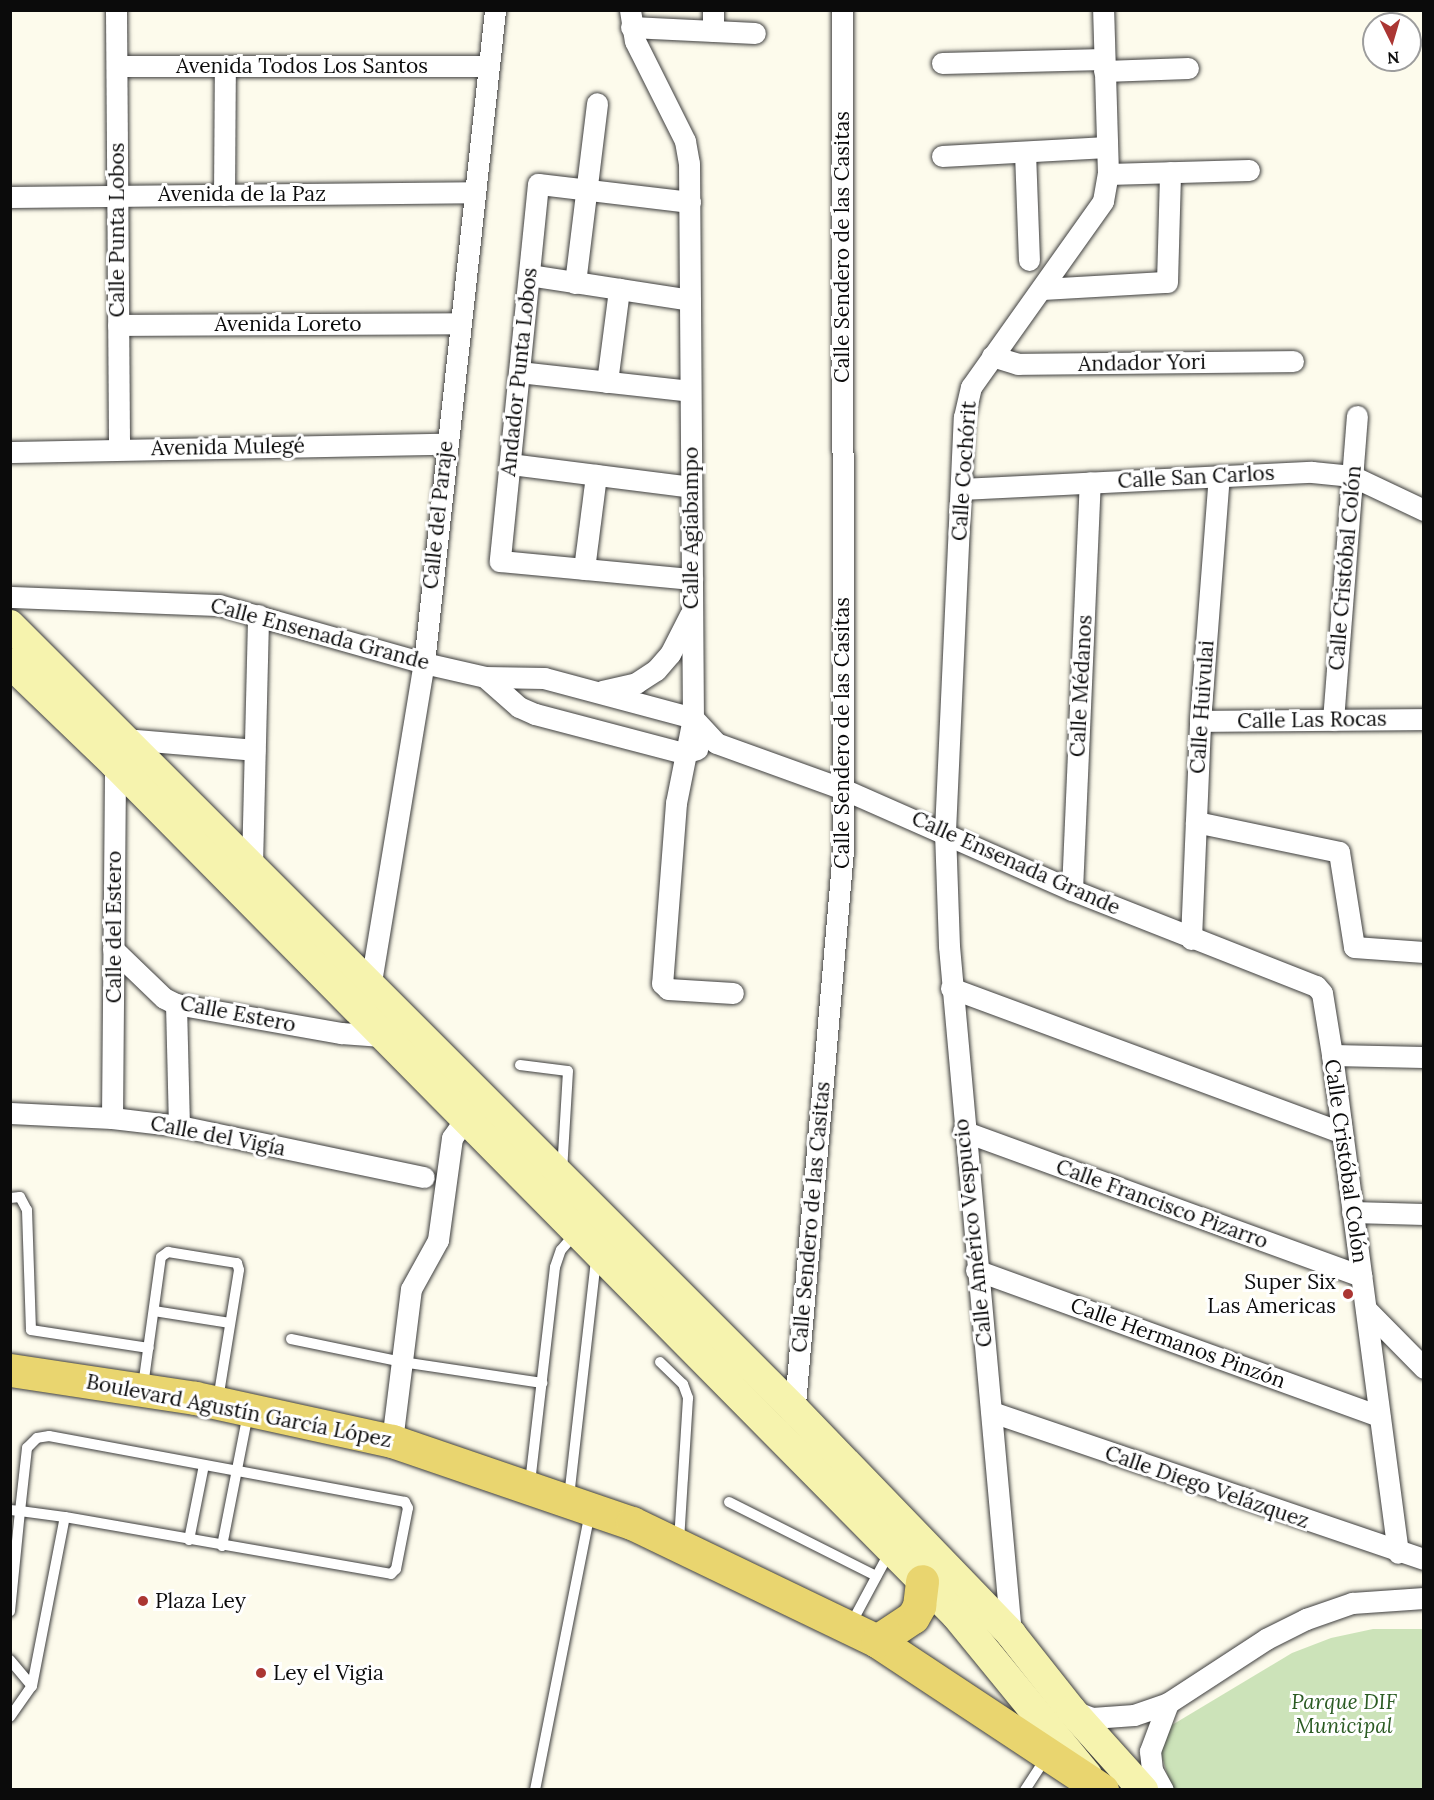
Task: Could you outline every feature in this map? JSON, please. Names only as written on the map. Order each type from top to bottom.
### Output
[{"type":"main road","name":"Boulevard Agustín García López","points":[[10,1370],[217,1402],[392,1441],[580,1504],[678,1543],[864,1634],[1098,1786]]},
{"type":"main road","points":[[864,1634],[913,1617],[919,1606],[922,1581]]},
{"type":"street","name":"Calle Punta Lobos","points":[[116,10],[119,449]]},
{"type":"street","name":"Calle del Paraje","points":[[372,1027],[372,987],[424,663],[445,444],[495,10]]},
{"type":"street","name":"Calle Sendero de las Casitas","points":[[791,1453],[843,850],[842,10]]},
{"type":"street","name":"Calle Cochórit","points":[[945,831],[967,400],[992,356],[1044,289],[1096,216],[1103,201],[1108,174],[1103,10]]},
{"type":"street","points":[[630,19],[713,21],[755,33]]},
{"type":"street","name":"Calle Agiabampo","points":[[630,19],[685,141],[690,202],[693,718],[684,753],[676,803],[662,983],[668,989],[733,993]]},
{"type":"street","points":[[942,63],[1188,68]]},
{"type":"street","name":"Avenida Todos Los Santos","points":[[117,66],[487,66]]},
{"type":"street","points":[[225,66],[225,195]]},
{"type":"street","points":[[575,282],[597,103]]},
{"type":"street","points":[[942,156],[1107,147]]},
{"type":"street","points":[[1025,152],[1029,260]]},
{"type":"street","points":[[1108,174],[1249,170]]},
{"type":"street","points":[[1044,289],[1167,282],[1170,172]]},
{"type":"street","name":"Andador Punta Lobos","points":[[584,569],[500,561],[538,184],[587,189]]},
{"type":"street","points":[[587,189],[690,202]]},
{"type":"street","name":"Avenida de la Paz","points":[[10,197],[473,192]]},
{"type":"street","points":[[529,276],[690,300]]},
{"type":"street","points":[[607,382],[619,289]]},
{"type":"street","name":"Avenida Loreto","points":[[118,325],[459,323]]},
{"type":"street","name":"Andador Yori","points":[[992,356],[1018,364],[1293,361]]},
{"type":"street","points":[[519,372],[690,391]]},
{"type":"street","name":"Calle Cristóbal Colón","points":[[1333,720],[1357,416]]},
{"type":"street","name":"Avenida Mulegé","points":[[10,452],[445,444]]},
{"type":"street","points":[[510,464],[691,487]]},
{"type":"street","name":"Calle San Carlos","points":[[961,489],[1312,472],[1352,476],[1424,510]]},
{"type":"street","points":[[596,475],[584,569],[692,579]]},
{"type":"street","name":"Calle Huivulai","points":[[1191,939],[1200,721],[1219,476]]},
{"type":"street","name":"Calle Médanos","points":[[1072,890],[1090,482]]},
{"type":"street","name":"Calle Ensenada Grande","points":[[10,597],[202,602],[258,615],[424,663],[485,677],[544,678],[693,718],[716,743],[843,789],[945,831],[1072,890],[1191,939],[1316,986]]},
{"type":"street","points":[[596,692],[636,683],[656,670],[670,654],[692,612]]},
{"type":"street","points":[[252,865],[258,615]]},
{"type":"street","points":[[10,625],[120,751],[372,1027],[472,1109],[561,1177],[794,1409],[1011,1634],[1071,1710],[1143,1790]]},
{"type":"street","points":[[10,663],[120,751],[252,865],[372,987],[576,1234],[791,1453],[922,1581],[993,1658],[1098,1786]]},
{"type":"street","name":"Calle Ensenada Grande","points":[[485,677],[519,707],[535,714],[684,753]]},
{"type":"street","name":"Calle Las Rocas","points":[[1200,721],[1424,719]]},
{"type":"street","points":[[684,753],[716,743]]},
{"type":"street","points":[[120,751],[255,750]]},
{"type":"street","name":"Calle del Estero","points":[[112,1118],[120,751]]},
{"type":"street","points":[[1196,822],[1339,852],[1353,945],[1359,950],[1424,952]]},
{"type":"street","name":"Calle Américo Vespucio","points":[[945,831],[951,988],[1011,1634]]},
{"type":"street","name":"Calle Estero","points":[[114,950],[164,998],[176,1004],[341,1033],[372,1027]]},
{"type":"street","name":"Calle Cristóbal Colón","points":[[1316,986],[1322,993],[1332,1055],[1398,1553]]},
{"type":"street","points":[[951,988],[1341,1132]]},
{"type":"street","points":[[176,1004],[179,1126]]},
{"type":"street","points":[[1332,1055],[1424,1057]]},
{"type":"street","points":[[392,1441],[411,1289],[435,1249],[448,1149],[472,1109]]},
{"type":"street","name":"Calle del Vigía","points":[[10,1113],[112,1118],[179,1126],[423,1177]]},
{"type":"street","name":"Calle Francisco Pizarro","points":[[963,1131],[1361,1276]]},
{"type":"street","points":[[1352,1212],[1424,1214]]},
{"type":"street","name":"Calle Hermanos Pinzón","points":[[976,1270],[1379,1416]]},
{"type":"street","points":[[1366,1309],[1420,1360]]},
{"type":"street","name":"Calle Diego Velázquez","points":[[992,1412],[1398,1553],[1424,1559]]},
{"type":"street","points":[[1071,1710],[1092,1718],[1117,1718],[1168,1703],[1266,1639],[1305,1619],[1352,1603],[1424,1598]]},
{"type":"street","points":[[1163,1790],[1152,1770],[1150,1751],[1168,1703]]},
{"type":"lane","points":[[520,1065],[568,1071],[561,1177]]},
{"type":"lane","points":[[10,1198],[20,1197],[27,1210],[31,1330],[149,1348]]},
{"type":"lane","points":[[530,1487],[557,1258],[576,1234]]},
{"type":"lane","points":[[143,1390],[164,1254],[237,1263],[239,1270],[217,1402]]},
{"type":"lane","points":[[536,1790],[580,1504],[596,1255]]},
{"type":"lane","points":[[154,1311],[230,1323]]},
{"type":"lane","points":[[291,1339],[402,1362],[542,1383]]},
{"type":"lane","points":[[660,1362],[683,1383],[688,1398],[678,1543]]},
{"type":"lane","points":[[222,1546],[249,1409]]},
{"type":"lane","points":[[10,1612],[15,1511],[27,1448],[37,1438],[49,1436],[405,1502],[408,1508],[396,1569],[391,1574],[65,1517],[15,1511]]},
{"type":"lane","points":[[189,1540],[204,1465]]},
{"type":"lane","points":[[729,1502],[876,1576]]},
{"type":"lane","points":[[10,1717],[32,1686],[65,1517]]},
{"type":"lane","points":[[864,1634],[876,1576],[891,1550]]},
{"type":"lane","points":[[10,1660],[32,1686]]},
{"type":"lane","points":[[1025,1790],[1049,1753]]},
{"type":"green space","name":"Parque DIF Municipal","points":[[1373,1629],[1423,1629],[1423,1789],[1172,1790],[1160,1750],[1172,1725],[1292,1653],[1331,1638]]},
{"type":"place","name":"Super Six Las Americas","points":[[1348,1294]]},
{"type":"place","name":"Plaza Ley","points":[[143,1601]]},
{"type":"place","name":"Ley el Vigia","points":[[261,1673]]}]
